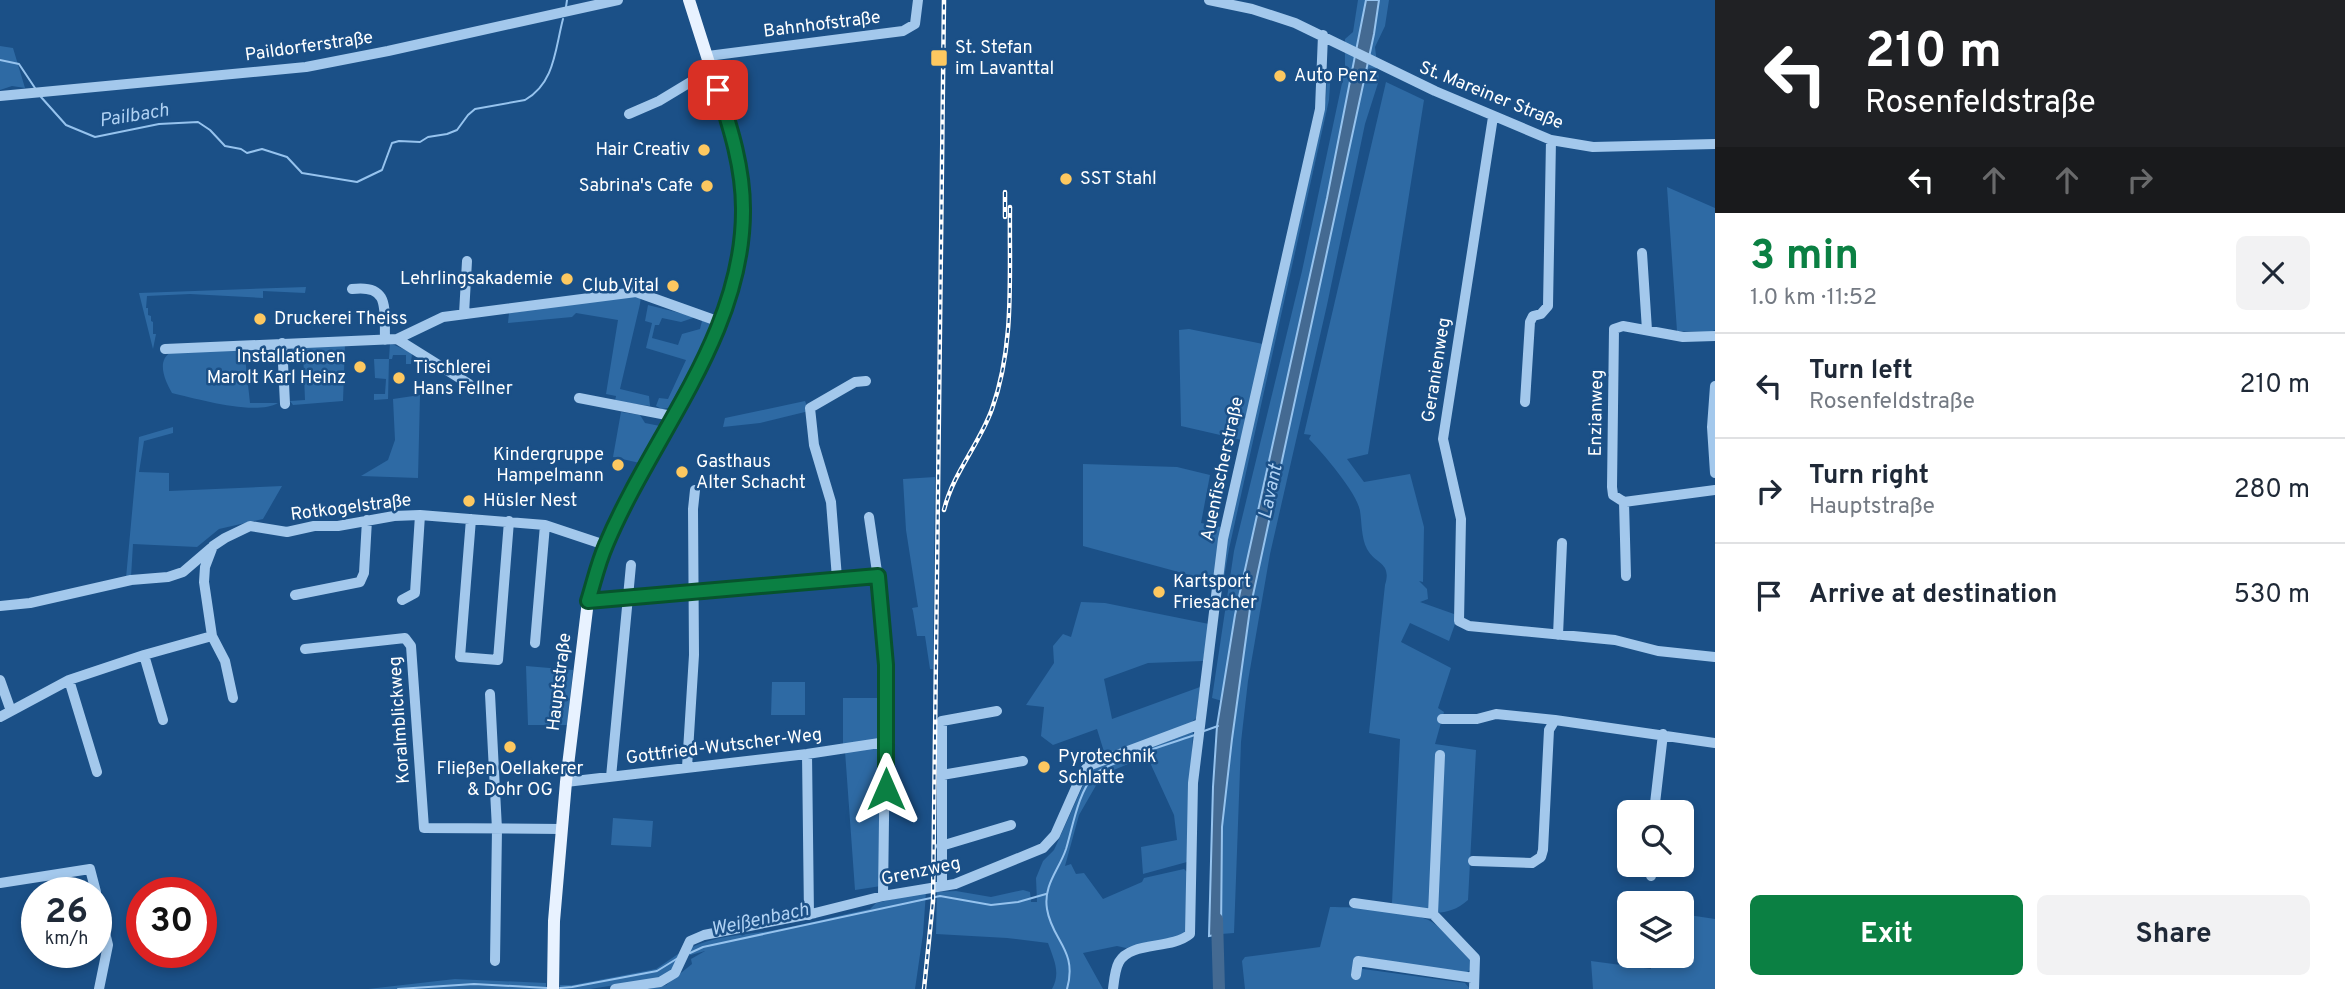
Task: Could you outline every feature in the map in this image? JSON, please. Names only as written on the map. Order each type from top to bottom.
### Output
[{"type":"main road","name":"Hauptstraße","points":[[553,986],[554,921],[566,782],[588,601],[605,545],[698,370],[720,322],[737,264],[743,209],[738,154],[689,0]]},
{"type":"street","name":"Paildorferstraße","points":[[0,96],[306,67],[618,0]]},
{"type":"street","name":"Bahnhofstraße","points":[[708,56],[904,31],[915,24],[918,0]]},
{"type":"street","points":[[1209,0],[1252,9],[1323,35]]},
{"type":"street","name":"St. Mareiner Straße","points":[[1323,35],[1382,67],[1493,117],[1551,139],[1593,147],[1715,144]]},
{"type":"street","name":"Auenfischerstraße","points":[[1113,989],[1118,963],[1128,952],[1182,940],[1190,934],[1193,796],[1223,539],[1320,109],[1323,35]]},
{"type":"street","points":[[629,114],[659,101],[712,69]]},
{"type":"street","name":"Geranienweg","points":[[1493,117],[1443,439],[1461,519],[1459,621],[1469,626],[1615,640],[1658,651],[1715,657]]},
{"type":"street","points":[[1525,402],[1530,322],[1533,316],[1541,314],[1548,306],[1551,139]]},
{"type":"street","points":[[1642,253],[1647,330]]},
{"type":"street","points":[[464,314],[467,261]]},
{"type":"street","points":[[352,289],[373,289],[381,294],[385,340]]},
{"type":"street","points":[[165,349],[397,340],[443,317],[636,292],[720,322]]},
{"type":"street","name":"Enzianweg","points":[[1624,502],[1613,495],[1612,487],[1614,329],[1623,326],[1683,337],[1715,336]]},
{"type":"street","points":[[397,340],[469,384]]},
{"type":"street","points":[[282,343],[285,404]]},
{"type":"street","points":[[836,578],[831,502],[814,445],[810,408],[855,382],[866,381]]},
{"type":"street","points":[[1715,393],[1712,427],[1715,473]]},
{"type":"street","points":[[579,398],[672,416]]},
{"type":"street","points":[[687,767],[694,655],[695,490]]},
{"type":"street","points":[[1626,576],[1624,502],[1715,490]]},
{"type":"street","points":[[402,600],[415,593],[420,515]]},
{"type":"street","name":"Rotkogelstraße","points":[[0,606],[30,603],[131,580],[169,577],[183,572],[225,538],[250,526],[288,532],[314,526],[338,526],[420,515],[545,525],[605,545]]},
{"type":"street","points":[[869,517],[878,576],[886,665],[883,896]]},
{"type":"street","points":[[471,519],[460,657],[498,660],[509,521]]},
{"type":"street","points":[[295,595],[360,582],[364,573],[367,520]]},
{"type":"street","points":[[535,643],[545,525]]},
{"type":"street","points":[[1558,635],[1562,543]]},
{"type":"street","points":[[214,547],[204,574],[212,636],[225,661],[233,698]]},
{"type":"street","points":[[611,777],[631,565]]},
{"type":"street","points":[[588,601],[878,576]]},
{"type":"street","points":[[0,717],[69,680],[212,636]]},
{"type":"street","name":"Koralmblickweg","points":[[305,649],[405,638],[411,646],[424,828],[562,829]]},
{"type":"street","points":[[144,655],[163,720]]},
{"type":"street","points":[[0,680],[11,711]]},
{"type":"street","points":[[69,680],[97,772]]},
{"type":"street","points":[[490,694],[497,829],[495,961]]},
{"type":"street","points":[[942,886],[942,720],[997,711]]},
{"type":"street","points":[[1442,719],[1477,719],[1496,714],[1715,743]]},
{"type":"street","points":[[1473,861],[1532,863],[1541,858],[1549,730],[1555,720]]},
{"type":"street","name":"Grenzweg","points":[[615,989],[660,982],[675,973],[690,941],[704,935],[808,915],[883,896],[955,884],[1043,848],[1055,835],[1088,766],[1199,731]]},
{"type":"street","points":[[1655,800],[1663,734]]},
{"type":"street","name":"Gottfried-Wutscher-Weg","points":[[566,782],[807,754],[886,742]]},
{"type":"street","points":[[807,754],[808,915]]},
{"type":"street","points":[[1433,915],[1440,755]]},
{"type":"street","points":[[942,775],[1023,761]]},
{"type":"street","points":[[941,846],[1011,825]]},
{"type":"street","points":[[39,877],[90,869],[92,877]]},
{"type":"street","points":[[0,883],[21,880]]},
{"type":"street","points":[[1354,902],[1433,915],[1475,958],[1474,984],[1358,961],[1356,975]]},
{"type":"street","points":[[99,989],[103,968]]},
{"type":"shaded area","points":[[1358,0],[1366,0],[1327,198],[1235,615],[1222,701],[1212,698],[1234,551],[1302,271],[1345,69],[1345,39],[1353,32]]},
{"type":"shaded area","points":[[1379,0],[1389,0],[1385,26],[1375,47],[1379,80],[1365,124],[1270,554],[1248,681],[1241,742],[1234,933],[1221,934],[1222,827],[1250,609],[1364,82]]},
{"type":"shaded area","points":[[0,46],[13,48],[25,88],[12,86],[0,90]]},
{"type":"shaded area","points":[[1327,70],[1331,70],[1329,100],[1222,589],[1226,545],[1326,98]]},
{"type":"shaded area","points":[[1386,82],[1424,100],[1368,454],[1347,459],[1364,482],[1410,474],[1424,527],[1423,582],[1419,581],[1427,589],[1428,599],[1420,602],[1454,614],[1455,624],[1449,641],[1410,623],[1401,642],[1451,668],[1438,708],[1444,712],[1435,744],[1476,750],[1468,900],[1450,911],[1440,912],[1422,911],[1392,903],[1400,739],[1369,733],[1386,572],[1367,549],[1360,511],[1353,494],[1309,439],[1311,435],[1304,434]]},
{"type":"shaded area","points":[[1667,187],[1715,208],[1715,330],[1710,332],[1677,331]]},
{"type":"shaded area","points":[[306,287],[305,293],[263,291],[263,298],[190,294],[147,296],[146,308],[153,322],[153,334],[156,334],[153,349],[139,293]]},
{"type":"shaded area","points":[[630,296],[641,297],[620,389],[649,396],[650,406],[615,401],[616,396],[606,394],[618,320],[576,313],[572,317],[508,323],[509,313]]},
{"type":"shaded area","points":[[648,305],[696,317],[681,322],[662,318],[659,325],[655,325],[652,338],[678,345],[682,334],[700,329],[702,321],[712,324],[668,408],[662,409],[656,406],[659,398],[668,399],[686,360],[646,348],[652,323],[645,321]]},
{"type":"shaded area","points":[[1189,329],[1263,344],[1242,440],[1181,426],[1179,330]]},
{"type":"shaded area","points":[[390,343],[412,353],[411,364],[406,364],[406,355],[393,355],[392,359],[389,359]]},
{"type":"shaded area","points":[[345,344],[343,401],[293,405],[290,401],[305,400],[303,351],[291,351],[293,347]]},
{"type":"shaded area","points":[[244,348],[250,403],[278,403],[268,407],[241,407],[172,393],[163,366],[166,356],[171,352]]},
{"type":"shaded area","points":[[374,359],[389,359],[388,399],[374,400],[374,394],[385,394],[386,379],[375,378]]},
{"type":"shaded area","points":[[420,395],[418,478],[361,476],[388,460],[395,440],[393,399]]},
{"type":"shaded area","points":[[805,401],[809,411],[760,423],[723,427],[725,418]]},
{"type":"shaded area","points":[[621,412],[640,415],[645,423],[660,426],[640,463],[613,457]]},
{"type":"shaded area","points":[[173,427],[173,433],[144,441],[139,472],[169,473],[169,491],[282,486],[263,519],[219,529],[197,547],[133,544],[131,577],[126,578],[139,437]]},
{"type":"shaded area","points":[[1083,464],[1177,467],[1210,475],[1201,523],[1221,527],[1216,574],[1197,577],[1083,546]]},
{"type":"shaded area","points":[[935,477],[933,669],[930,669],[925,636],[917,636],[912,608],[918,607],[906,530],[903,479]]},
{"type":"shaded area","points":[[1081,602],[1105,603],[1209,624],[1203,661],[1148,663],[1104,679],[1112,719],[1200,687],[1196,718],[1191,723],[1105,755],[1097,729],[1053,745],[1041,736],[1044,707],[1026,705],[1054,663],[1053,646],[1063,634],[1071,637]]},
{"type":"shaded area","points":[[526,666],[573,670],[567,725],[528,725]]},
{"type":"shaded area","points":[[772,682],[805,682],[805,715],[771,715]]},
{"type":"shaded area","points":[[843,698],[884,698],[883,734],[879,739],[843,746]]},
{"type":"shaded area","points":[[1193,732],[1187,862],[1143,874],[1141,847],[1177,840],[1174,815],[1147,756],[1102,775],[1079,815],[1065,866],[1071,864],[1076,874],[1084,873],[1103,899],[1142,882],[1144,878],[1184,869],[1187,872],[1186,932],[1182,937],[1083,953],[1103,989],[1052,989],[1056,972],[1048,943],[936,934],[937,892],[956,891],[991,897],[1023,890],[1030,892],[1031,902],[1037,902],[1036,878],[1043,861],[1054,850],[1093,769]]},
{"type":"shaded area","points":[[878,747],[883,751],[881,886],[855,890],[845,751]]},
{"type":"shaded area","points":[[613,818],[653,821],[651,847],[611,845]]},
{"type":"shaded area","points":[[926,892],[915,989],[649,989],[666,985],[692,964],[691,959],[705,951],[687,956],[690,948],[699,944],[870,909],[876,903]]},
{"type":"shaded area","points":[[1330,907],[1383,910],[1423,918],[1443,930],[1472,960],[1471,969],[1466,973],[1357,956],[1356,968],[1465,983],[1470,989],[1245,989],[1242,961],[1245,957],[1320,947]]},
{"type":"shaded area","points":[[1694,916],[1715,919],[1715,989],[1593,989],[1591,961],[1617,964],[1617,968],[1694,968]]},
{"type":"shaded area","points":[[678,954],[680,957],[669,974],[660,978],[590,989],[560,989],[560,985],[573,985],[656,969]]},
{"type":"shaded area","points":[[455,979],[546,983],[546,989],[368,989]]},
{"type":"water","points":[[1366,0],[1379,0],[1374,34],[1250,609],[1222,827],[1221,934],[1209,936],[1217,726],[1235,615],[1327,198]]},
{"type":"waterway","name":"Pailbach","points":[[566,7],[567,0]]},
{"type":"waterway","name":"Pailbach","points":[[41,97],[66,125],[95,137],[159,124],[198,122],[225,146],[247,153],[262,149],[287,157],[302,173],[357,182],[382,170],[392,143],[420,142],[428,137],[447,134],[457,130],[475,109],[525,100],[535,93],[548,75],[563,19]]},
{"type":"waterway","name":"Pailbach","points":[[0,60],[19,64],[35,88]]},
{"type":"waterway","points":[[1204,731],[1218,726]]},
{"type":"waterway","points":[[1067,989],[1070,976],[1067,955],[1050,920],[1046,900],[1049,885],[1066,849],[1084,790],[1102,769],[1195,735]]},
{"type":"waterway","name":"Weißenbach","points":[[690,953],[703,947],[940,896],[991,905],[1018,902],[1046,894]]},
{"type":"waterway","name":"Lavant","points":[[1217,919],[1219,989]]},
{"type":"waterway","name":"Weißenbach","points":[[560,988],[657,971],[678,958]]},
{"type":"waterway","name":"Weißenbach","points":[[398,989],[474,984],[547,988]]},
{"type":"railway","points":[[924,989],[933,901],[944,0]]},
{"type":"railway","points":[[1005,192],[1005,217]]},
{"type":"railway","points":[[944,510],[953,484],[987,422],[999,385],[1008,335],[1010,207]]},
{"type":"place","name":"St. Stefan im Lavanttal","points":[[939,58]]},
{"type":"place","name":"Auto Penz","points":[[1280,76]]},
{"type":"place","name":"Hair Creativ","points":[[704,150]]},
{"type":"place","name":"SST Stahl","points":[[1066,179]]},
{"type":"place","name":"Sabrina's Cafe","points":[[707,186]]},
{"type":"place","name":"Lehrlingsakademie","points":[[567,279]]},
{"type":"place","name":"Club Vital","points":[[673,286]]},
{"type":"place","name":"Druckerei Theiss","points":[[260,319]]},
{"type":"place","name":"Installationen Marolt Karl Heinz","points":[[360,367]]},
{"type":"place","name":"Tischlerei Hans Fellner","points":[[399,378]]},
{"type":"place","name":"Kindergruppe Hampelmann","points":[[618,465]]},
{"type":"place","name":"Gasthaus Alter Schacht","points":[[682,472]]},
{"type":"place","name":"Hüsler Nest","points":[[469,501]]},
{"type":"place","name":"Kartsport Friesacher","points":[[1159,592]]},
{"type":"place","name":"Fließen Oellakerer & Dohr OG","points":[[510,747]]},
{"type":"place","name":"Pyrotechnik Schlatte","points":[[1044,767]]},
{"type":"route","points":[[718,90],[738,154],[743,209],[737,264],[720,322],[698,370],[605,545],[588,601],[878,576],[886,665],[886,789]]}]
